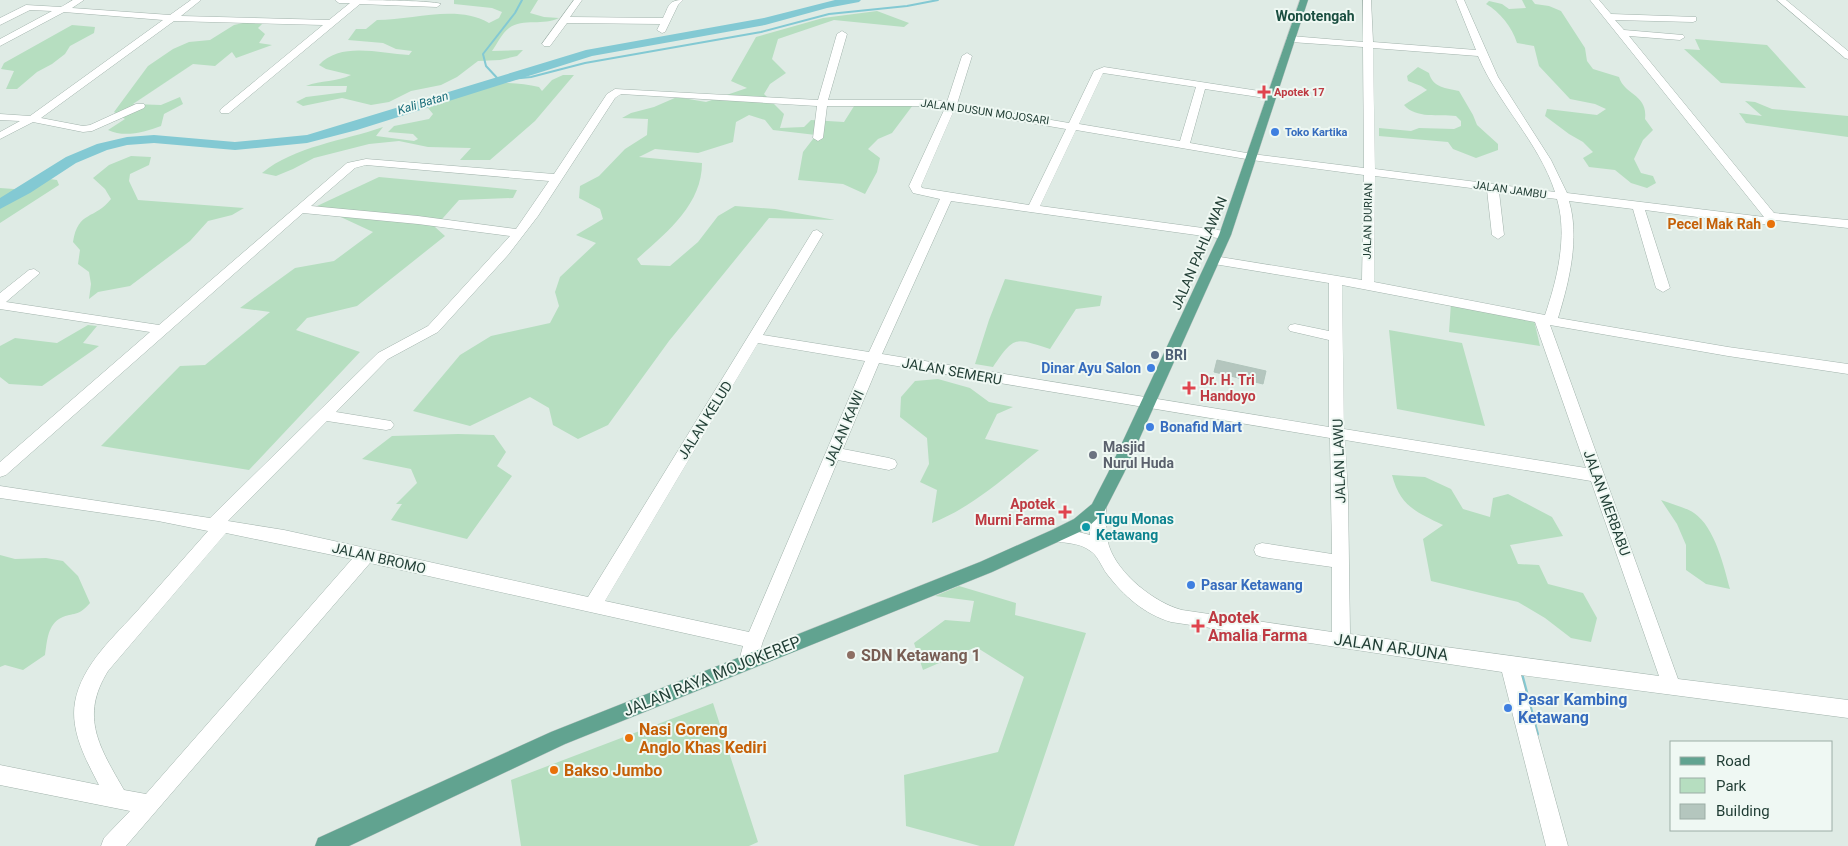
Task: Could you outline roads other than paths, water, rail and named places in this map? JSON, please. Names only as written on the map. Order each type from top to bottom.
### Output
[{"type":"main road","name":"JALAN PAHLAWAN","points":[[1098,508],[1149,403],[1214,260],[1252,156],[1304,0]]},
{"type":"main road","name":"JALAN RAYA MOJOKEREP","points":[[326,846],[558,738],[986,567],[1080,524],[1098,508]]},
{"type":"street","points":[[0,44],[80,0]]},
{"type":"street","points":[[0,136],[32,119],[197,0]]},
{"type":"street","points":[[338,0],[437,4]]},
{"type":"street","points":[[547,44],[578,0]]},
{"type":"street","points":[[565,20],[663,25],[674,4],[679,0]]},
{"type":"street","name":"JALAN DURIAN","points":[[1367,0],[1370,122],[1368,285]]},
{"type":"street","points":[[1460,0],[1494,78],[1554,177],[1562,197],[1567,235],[1558,299],[1545,320]]},
{"type":"street","points":[[1594,0],[1673,95],[1769,218]]},
{"type":"street","points":[[1782,0],[1848,56]]},
{"type":"street","points":[[225,111],[358,1]]},
{"type":"street","points":[[0,22],[29,7],[172,18],[332,23]]},
{"type":"street","points":[[1608,17],[1693,19]]},
{"type":"street","points":[[1620,33],[1680,37]]},
{"type":"street","points":[[818,138],[822,103],[842,34]]},
{"type":"street","points":[[1291,39],[1482,53]]},
{"type":"street","points":[[967,56],[951,105],[916,189],[921,192],[946,197],[1224,235]]},
{"type":"street","points":[[1033,209],[1101,71],[1272,96]]},
{"type":"street","points":[[1184,145],[1201,86]]},
{"type":"street","name":"JALAN DUSUN MOJOSARI","points":[[556,178],[611,96],[618,90],[822,103],[915,102],[951,105],[1252,156]]},
{"type":"street","points":[[0,116],[32,119],[83,129],[92,128],[140,106]]},
{"type":"street","name":"JALAN JAMBU","points":[[1252,156],[1758,222],[1769,218],[1848,224]]},
{"type":"street","points":[[0,471],[164,330],[347,168],[360,162],[556,178],[519,233],[433,329],[421,339],[390,350],[322,415],[217,527],[101,665],[88,686],[83,704],[83,725],[92,750],[118,799]]},
{"type":"street","points":[[1494,188],[1498,235]]},
{"type":"street","name":"JALAN KAWI","points":[[748,661],[754,642],[833,452],[946,197]]},
{"type":"street","points":[[1638,206],[1663,288]]},
{"type":"street","points":[[300,209],[418,220],[519,233]]},
{"type":"street","name":"JALAN KELUD","points":[[592,606],[817,234]]},
{"type":"street","points":[[1214,260],[1368,285],[1545,320],[1770,358],[1848,369]]},
{"type":"street","points":[[0,300],[34,273]]},
{"type":"street","name":"JALAN LAWU","points":[[1335,281],[1341,641]]},
{"type":"street","points":[[0,305],[164,330]]},
{"type":"street","name":"JALAN MERBABU","points":[[1545,320],[1597,476],[1672,687]]},
{"type":"street","points":[[1295,328],[1337,337]]},
{"type":"street","name":"JALAN SEMERU","points":[[755,338],[1597,476]]},
{"type":"street","points":[[322,415],[386,425]]},
{"type":"street","points":[[833,452],[889,464]]},
{"type":"street","name":"JALAN BROMO","points":[[0,492],[158,515],[217,527],[284,537],[754,642]]},
{"type":"street","name":"JALAN ARJUNA","points":[[1098,508],[1102,550],[1112,567],[1131,589],[1161,611],[1182,618],[1341,641],[1510,669],[1848,709]]},
{"type":"street","points":[[1058,535],[1081,537],[1090,540],[1102,550]]},
{"type":"street","points":[[1262,550],[1341,562]]},
{"type":"street","points":[[112,846],[150,805],[366,555]]},
{"type":"street","points":[[1510,669],[1557,846]]},
{"type":"street","points":[[0,775],[150,805]]},
{"type":"waterway","points":[[522,0],[515,13],[483,54],[486,66],[499,80],[531,77],[585,63],[761,32],[829,14],[907,6],[938,0]]},
{"type":"waterway","name":"Kali Batan","points":[[0,204],[71,160],[102,147],[127,141],[154,139],[235,146],[307,139],[352,127],[590,53],[765,21],[826,5],[855,0]]},
{"type":"waterway","points":[[1521,673],[1537,734]]},
{"type":"place","name":"Apotek 17","points":[[1264,92]]},
{"type":"place","name":"Toko Kartika","points":[[1275,132]]},
{"type":"place","name":"Pecel Mak Rah","points":[[1771,224]]},
{"type":"place","name":"BRI","points":[[1155,355]]},
{"type":"place","name":"Dinar Ayu Salon","points":[[1151,368]]},
{"type":"place","name":"Dr. H. Tri Handoyo","points":[[1189,388]]},
{"type":"place","name":"Bonafid Mart","points":[[1150,427]]},
{"type":"place","name":"Masjid Nurul Huda","points":[[1093,455]]},
{"type":"place","name":"Apotek Murni Farma","points":[[1065,512]]},
{"type":"place","name":"Tugu Monas Ketawang","points":[[1086,527]]},
{"type":"place","name":"Pasar Ketawang","points":[[1191,585]]},
{"type":"place","name":"Apotek Amalia Farma","points":[[1198,626]]},
{"type":"place","name":"SDN Ketawang 1","points":[[851,655]]},
{"type":"place","name":"Pasar Kambing Ketawang","points":[[1508,708]]},
{"type":"place","name":"Nasi Goreng Anglo Khas Kediri","points":[[629,738]]},
{"type":"place","name":"Bakso Jumbo","points":[[554,770]]},
{"type":"district","name":"Wonotengah","points":[[1315,16]]}]
